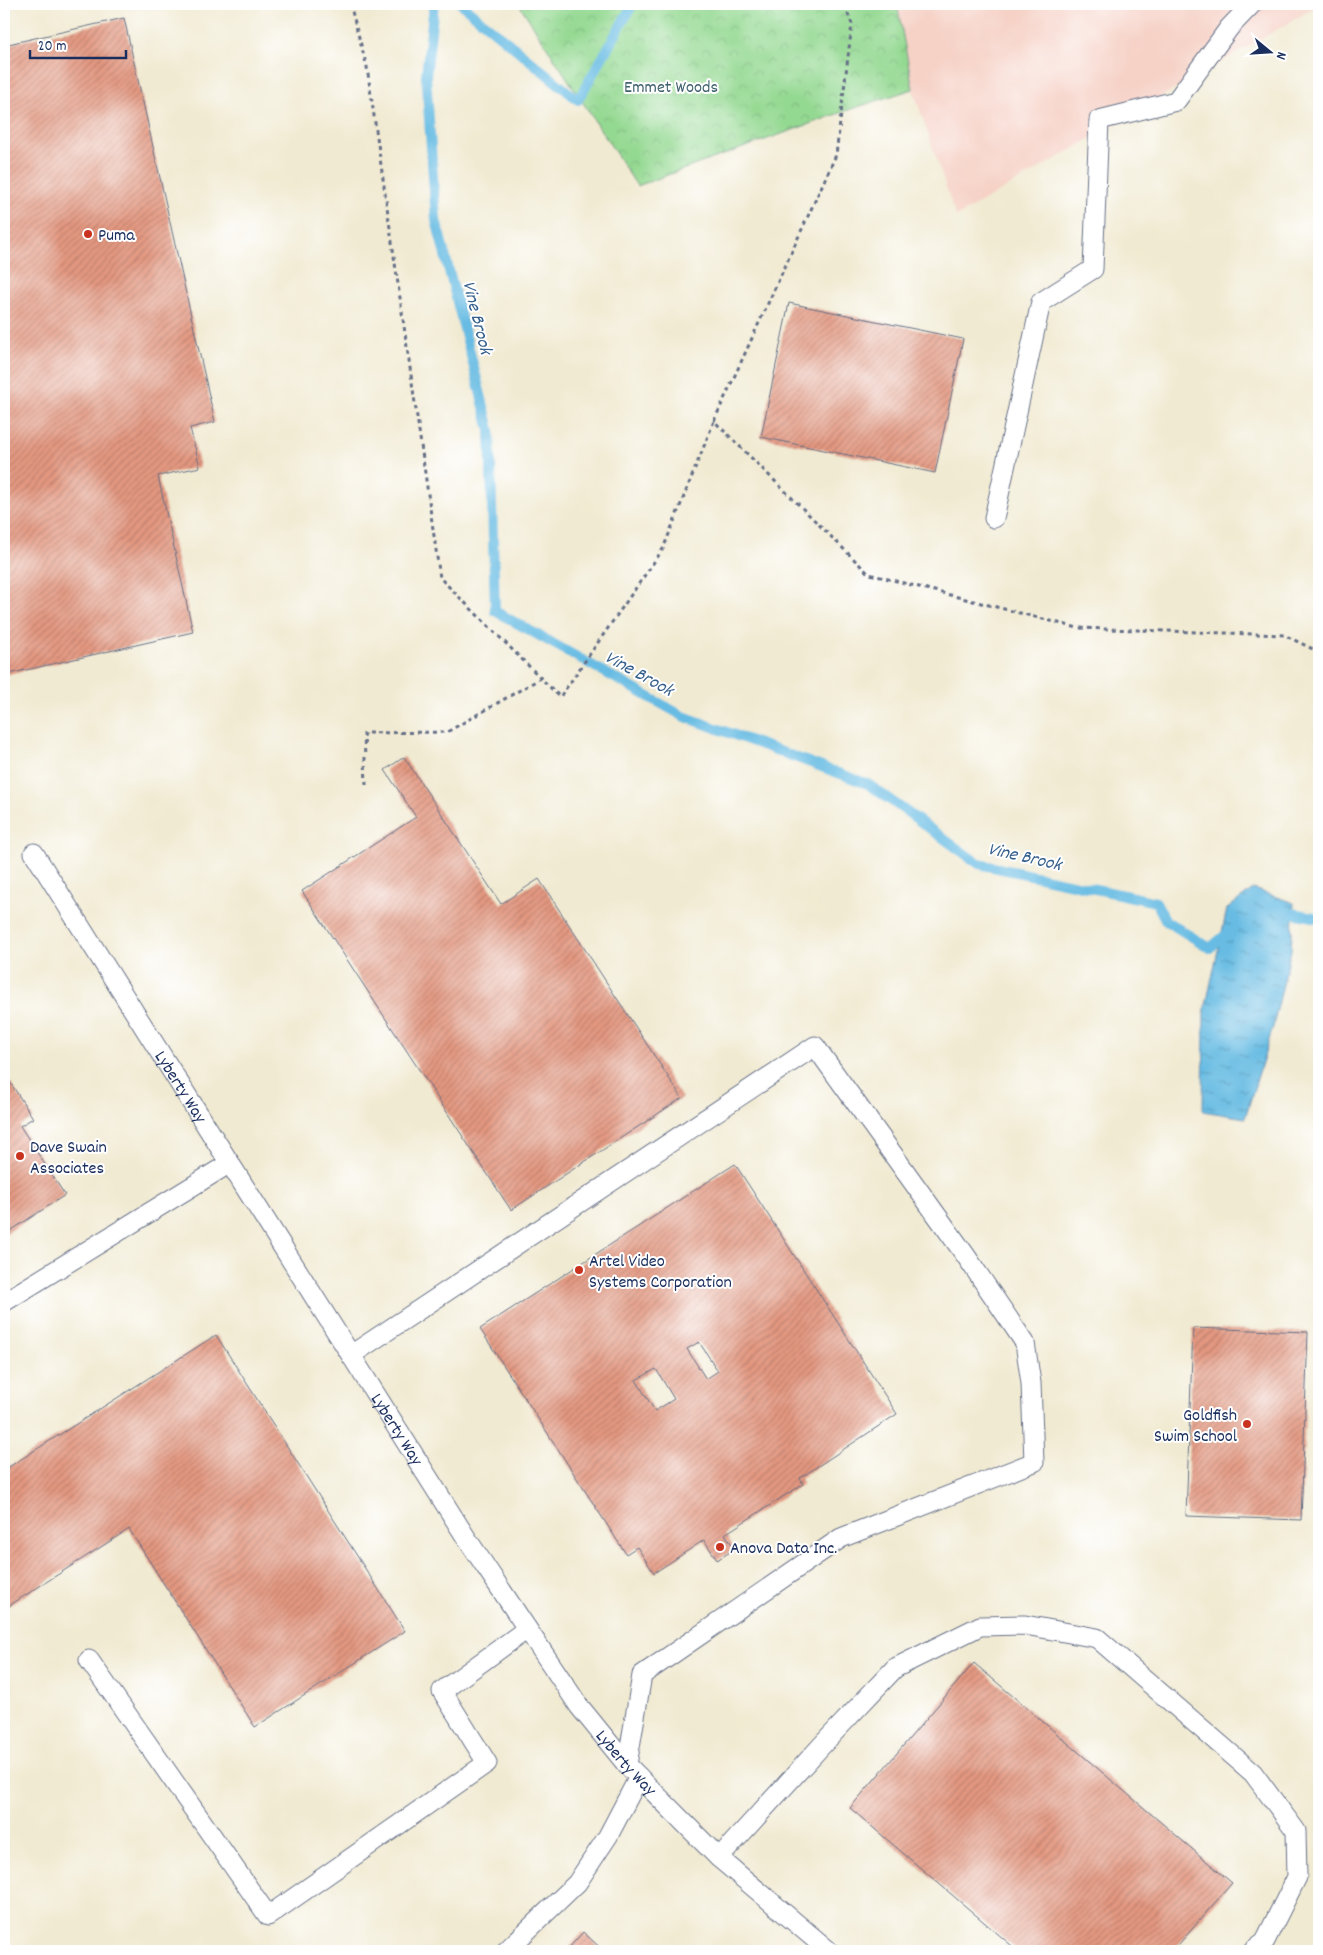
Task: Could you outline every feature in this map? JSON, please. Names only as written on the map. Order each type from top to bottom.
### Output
[{"type":"lane","points":[[994,518],[1040,302],[1094,268],[1098,120],[1176,101],[1229,28],[1252,4]]},
{"type":"lane","name":"Lyberty Way","points":[[34,853],[462,1531],[579,1706],[633,1771],[719,1858],[829,1951]]},
{"type":"lane","points":[[351,1354],[815,1046],[966,1256],[1024,1343],[1031,1383],[1034,1462],[842,1538],[642,1675],[633,1771],[608,1836],[577,1883],[506,1951]]},
{"type":"lane","points":[[4,1302],[230,1162]]},
{"type":"lane","points":[[719,1858],[895,1668],[980,1626],[1025,1625],[1096,1638],[1253,1772],[1296,1831],[1297,1877],[1265,1941],[1252,1951]]},
{"type":"lane","points":[[89,1660],[268,1916],[487,1763],[442,1690],[527,1629]]},
{"type":"path","points":[[350,4],[367,67],[440,578],[560,697],[664,549],[714,420],[836,155],[852,24],[844,4]]},
{"type":"path","points":[[714,420],[869,574],[1078,628],[1284,635],[1319,652]]},
{"type":"path","points":[[366,785],[364,733],[447,732],[541,678]]},
{"type":"shaded area","points":[[897,4],[1319,5],[956,217],[913,89]]},
{"type":"green space","name":"Emmet Woods","points":[[519,4],[897,4],[913,89],[851,109],[637,186]]},
{"type":"water","points":[[1253,889],[1294,903],[1291,950],[1273,1027],[1245,1118],[1203,1111],[1204,1014],[1227,909]]},
{"type":"building","name":"Puma","points":[[124,18],[215,422],[190,428],[200,467],[158,476],[193,632],[4,675],[4,45]]},
{"type":"building","points":[[789,303],[963,339],[935,473],[761,437]]},
{"type":"building","points":[[404,757],[501,904],[539,879],[682,1098],[511,1210],[302,891],[416,817],[385,770]]},
{"type":"building","points":[[10,1082],[33,1118],[20,1126],[65,1195],[4,1235],[4,1087]]},
{"type":"building","points":[[735,1164],[897,1414],[800,1478],[803,1484],[725,1534],[735,1549],[717,1560],[704,1540],[654,1573],[637,1547],[626,1554],[480,1329]],"holes":[[[699,1342],[718,1371],[706,1379],[687,1349]],[[656,1369],[674,1399],[655,1411],[636,1380]]]},
{"type":"building","name":"Goldfish Swim School","points":[[1193,1328],[1308,1332],[1301,1520],[1186,1516]]},
{"type":"building","points":[[216,1335],[405,1631],[255,1727],[129,1529],[4,1609],[4,1470]]},
{"type":"building","points":[[974,1663],[1232,1883],[1173,1951],[1018,1951],[850,1808]]},
{"type":"building","points":[[583,1932],[604,1951],[566,1951]]},
{"type":"waterway","name":"Vine Brook","points":[[434,4],[426,76],[436,220],[490,430],[495,611],[683,716],[868,784],[979,864],[1156,902],[1166,921],[1210,948],[1230,931]]},
{"type":"waterway","name":"Vine Brook","points":[[461,4],[578,100],[633,4]]},
{"type":"waterway","name":"Vine Brook","points":[[1281,911],[1319,918]]},
{"type":"place","name":"Puma","points":[[88,234]]},
{"type":"place","name":"Dave Swain Associates","points":[[20,1156]]},
{"type":"place","name":"Artel Video Systems Corporation","points":[[579,1270]]},
{"type":"place","name":"Goldfish Swim School","points":[[1247,1424]]},
{"type":"place","name":"Anova Data Inc.","points":[[720,1547]]}]
